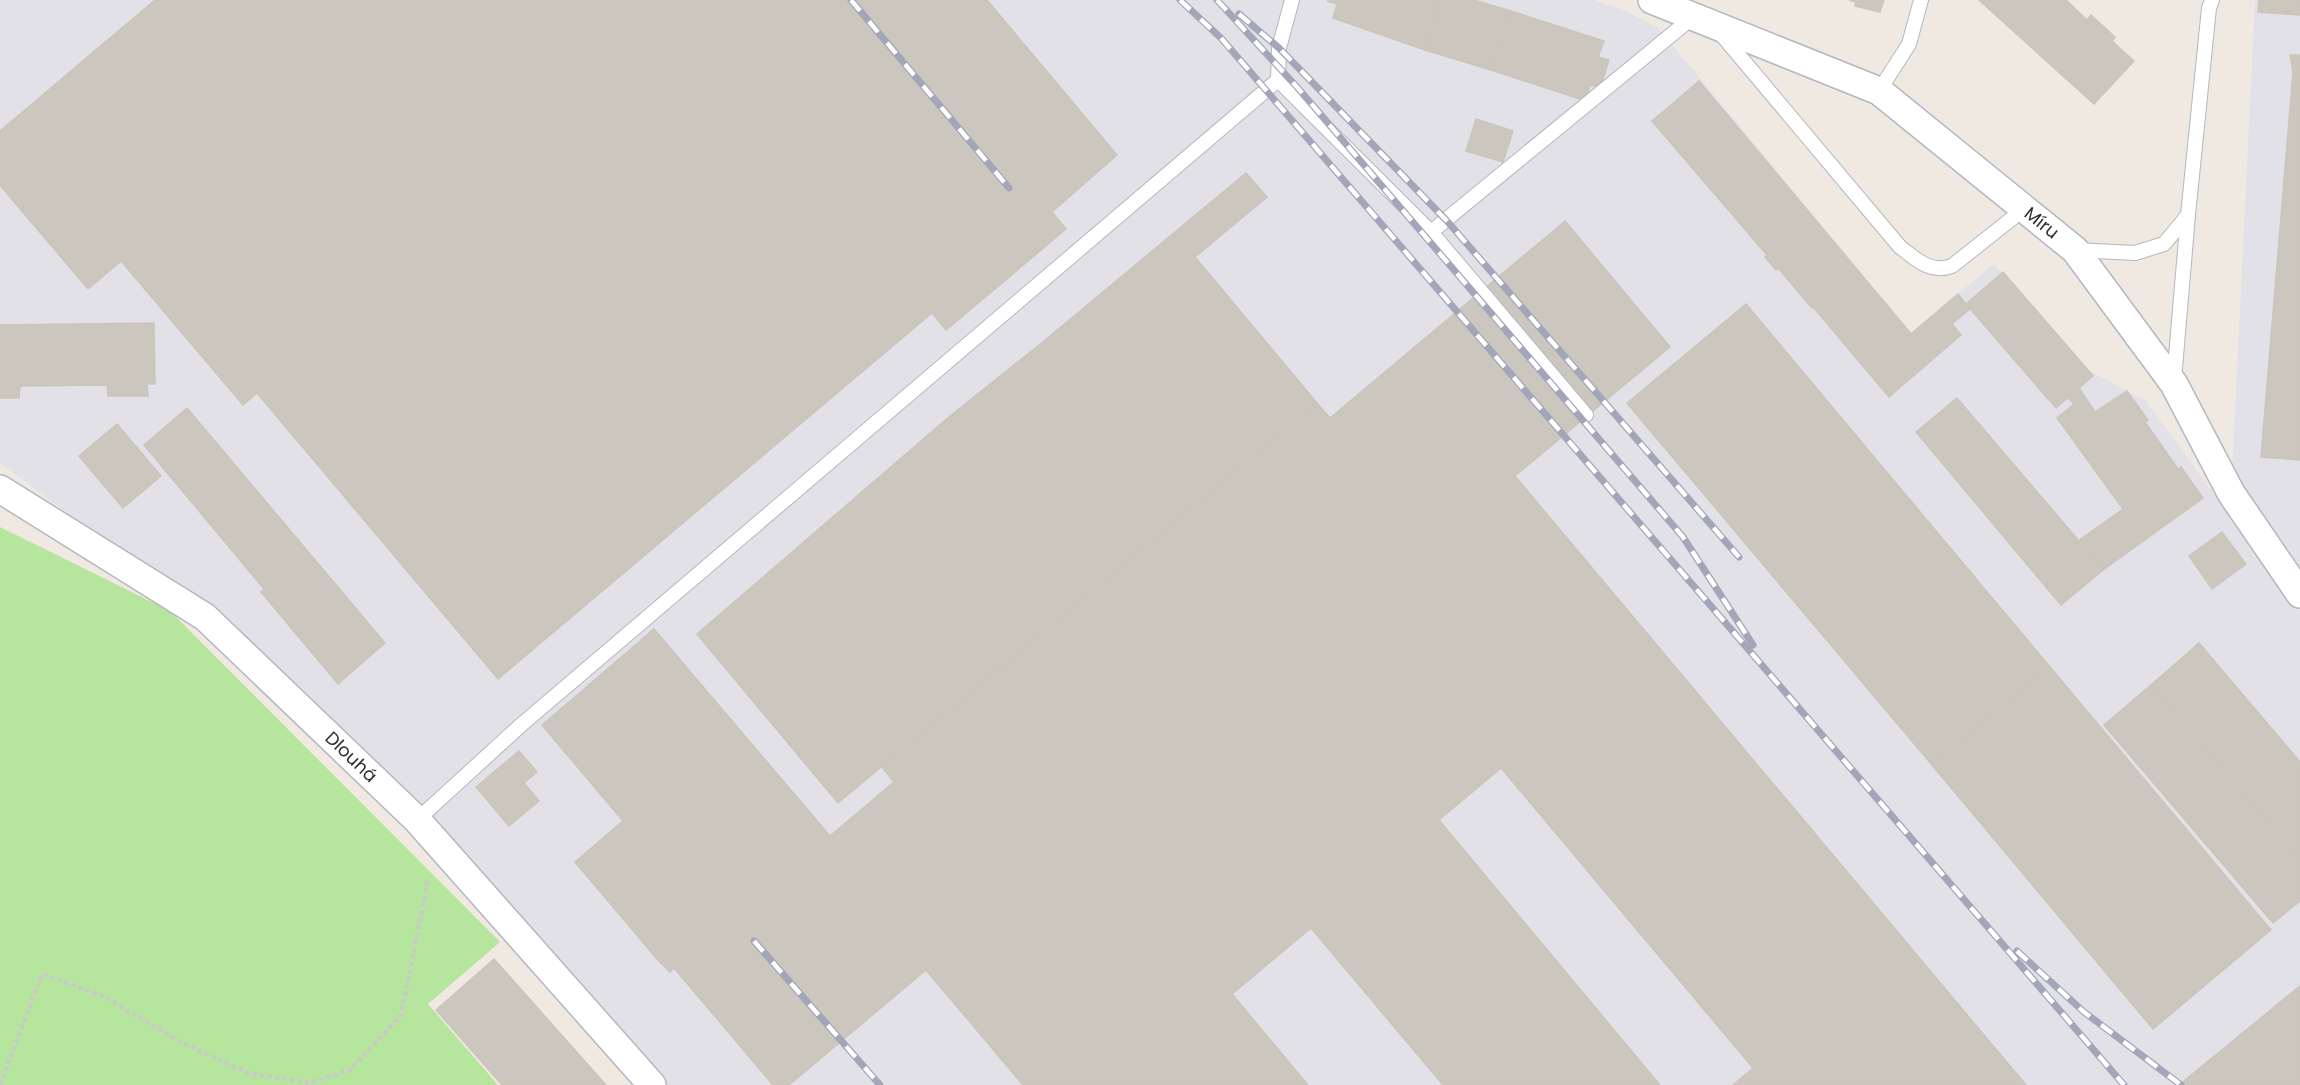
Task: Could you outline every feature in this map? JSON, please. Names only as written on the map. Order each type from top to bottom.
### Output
[{"type":"street","name":"Míru","points":[[1652,0],[1879,91],[2075,250],[2174,384],[2231,493],[2300,594]]},
{"type":"street","name":"Dlouhá","points":[[0,489],[205,617],[417,820],[652,1085]]},
{"type":"lane","points":[[1293,0],[1279,48],[1278,80],[1431,232],[1586,415]]},
{"type":"lane","points":[[1879,91],[1909,44],[1921,0]]},
{"type":"lane","points":[[2174,384],[2188,215],[2209,8],[2212,0]]},
{"type":"lane","points":[[1431,232],[1704,21],[1900,247],[1925,266],[1941,270],[1952,266],[2024,209]]},
{"type":"lane","points":[[417,820],[530,718],[1278,80]]},
{"type":"lane","points":[[2075,250],[2135,253],[2145,250],[2164,244],[2188,215]]},
{"type":"path","points":[[0,1085],[42,974],[103,996],[183,1042],[248,1073],[309,1083],[350,1070],[401,1015],[407,996],[436,841]]},
{"type":"shaded area","points":[[0,0],[1594,0],[1623,10],[1658,28],[1911,332],[1994,264],[2089,371],[2145,400],[2300,611],[2300,1085],[652,1085],[205,617],[0,463]]},
{"type":"shaded area","points":[[2255,0],[2300,0],[2300,596],[2231,493]]},
{"type":"green space","points":[[0,527],[170,611],[500,942],[428,1004],[498,1085],[0,1085]]},
{"type":"building","points":[[155,0],[987,0],[1117,155],[1052,212],[1066,229],[946,330],[932,313],[498,679],[257,393],[243,405],[121,261],[88,289],[0,185],[0,131]]},
{"type":"building","points":[[1441,0],[1474,0],[1511,11],[1491,70],[1425,50]]},
{"type":"building","points":[[1441,0],[1425,50],[1333,18],[1337,4],[1327,1]]},
{"type":"building","points":[[1849,0],[1884,0],[1880,12],[1855,6],[1856,2]]},
{"type":"building","points":[[1979,0],[2066,0],[2087,20],[2091,15],[2115,37],[2112,41],[2134,61],[2094,104]]},
{"type":"building","points":[[2259,0],[2300,0],[2300,15],[2258,12]]},
{"type":"building","points":[[1511,11],[1604,41],[1598,57],[1609,60],[1600,88],[1590,85],[1586,101],[1491,70]]},
{"type":"building","points":[[2290,55],[2300,55],[2300,460],[2261,457],[2293,72]]},
{"type":"building","points":[[1699,81],[1911,334],[1958,294],[1970,309],[1952,324],[1961,335],[1889,397],[1813,307],[1778,268],[1776,270],[1765,257],[1767,255],[1652,121]]},
{"type":"building","points":[[1476,119],[1513,131],[1503,162],[1466,151]]},
{"type":"building","points":[[1246,173],[1267,197],[1195,257],[1317,403],[838,803],[697,634],[950,416]]},
{"type":"building","points":[[1565,221],[1670,347],[1515,476],[2026,1085],[1733,1085],[1753,1068],[1501,768],[1439,820],[1660,1085],[1443,1085],[1311,928],[1232,994],[1308,1085],[1023,1085],[926,970],[789,1085],[773,1085],[674,968],[670,972],[657,959],[575,862],[623,821],[542,725],[654,629],[830,836],[894,782],[882,767],[1317,403],[1330,418]]},
{"type":"building","points":[[2003,272],[2093,376],[2056,408],[1966,304]]},
{"type":"building","points":[[1746,304],[2050,667],[1932,765],[1627,403]]},
{"type":"building","points":[[154,323],[155,384],[147,384],[148,396],[108,396],[107,385],[20,386],[19,398],[0,398],[0,325]]},
{"type":"building","points":[[2079,388],[2095,412],[2127,391],[2148,420],[2145,422],[2178,469],[2181,467],[2203,498],[2103,570],[2081,539],[2123,509],[2057,418],[2074,404],[2069,399]]},
{"type":"building","points":[[1957,398],[2079,541],[2081,539],[2103,570],[2061,605],[1916,432]]},
{"type":"building","points":[[187,408],[385,643],[338,684],[261,592],[264,589],[144,445]]},
{"type":"building","points":[[117,424],[161,476],[123,508],[79,456]]},
{"type":"building","points":[[2222,532],[2246,564],[2212,589],[2189,556]]},
{"type":"building","points":[[2199,643],[2300,762],[2300,860],[2151,685]]},
{"type":"building","points":[[2050,667],[2271,930],[2153,1029],[1932,765]]},
{"type":"building","points":[[2151,685],[2300,860],[2300,901],[2273,923],[2104,725]]},
{"type":"building","points":[[519,751],[537,772],[524,783],[539,801],[509,826],[476,787]]},
{"type":"building","points":[[494,959],[606,1085],[502,1085],[436,1010]]},
{"type":"building","points":[[2300,986],[2300,1085],[2179,1085]]},
{"type":"railway","points":[[851,0],[1009,188]]},
{"type":"railway","points":[[1180,0],[1221,38],[2124,1085]]},
{"type":"railway","points":[[1217,0],[1297,87],[1683,537],[1753,645]]},
{"type":"railway","points":[[1239,14],[1279,48],[1447,221],[1739,557]]},
{"type":"railway","points":[[754,941],[880,1085]]},
{"type":"railway","points":[[2017,951],[2084,1012],[2181,1085]]}]
